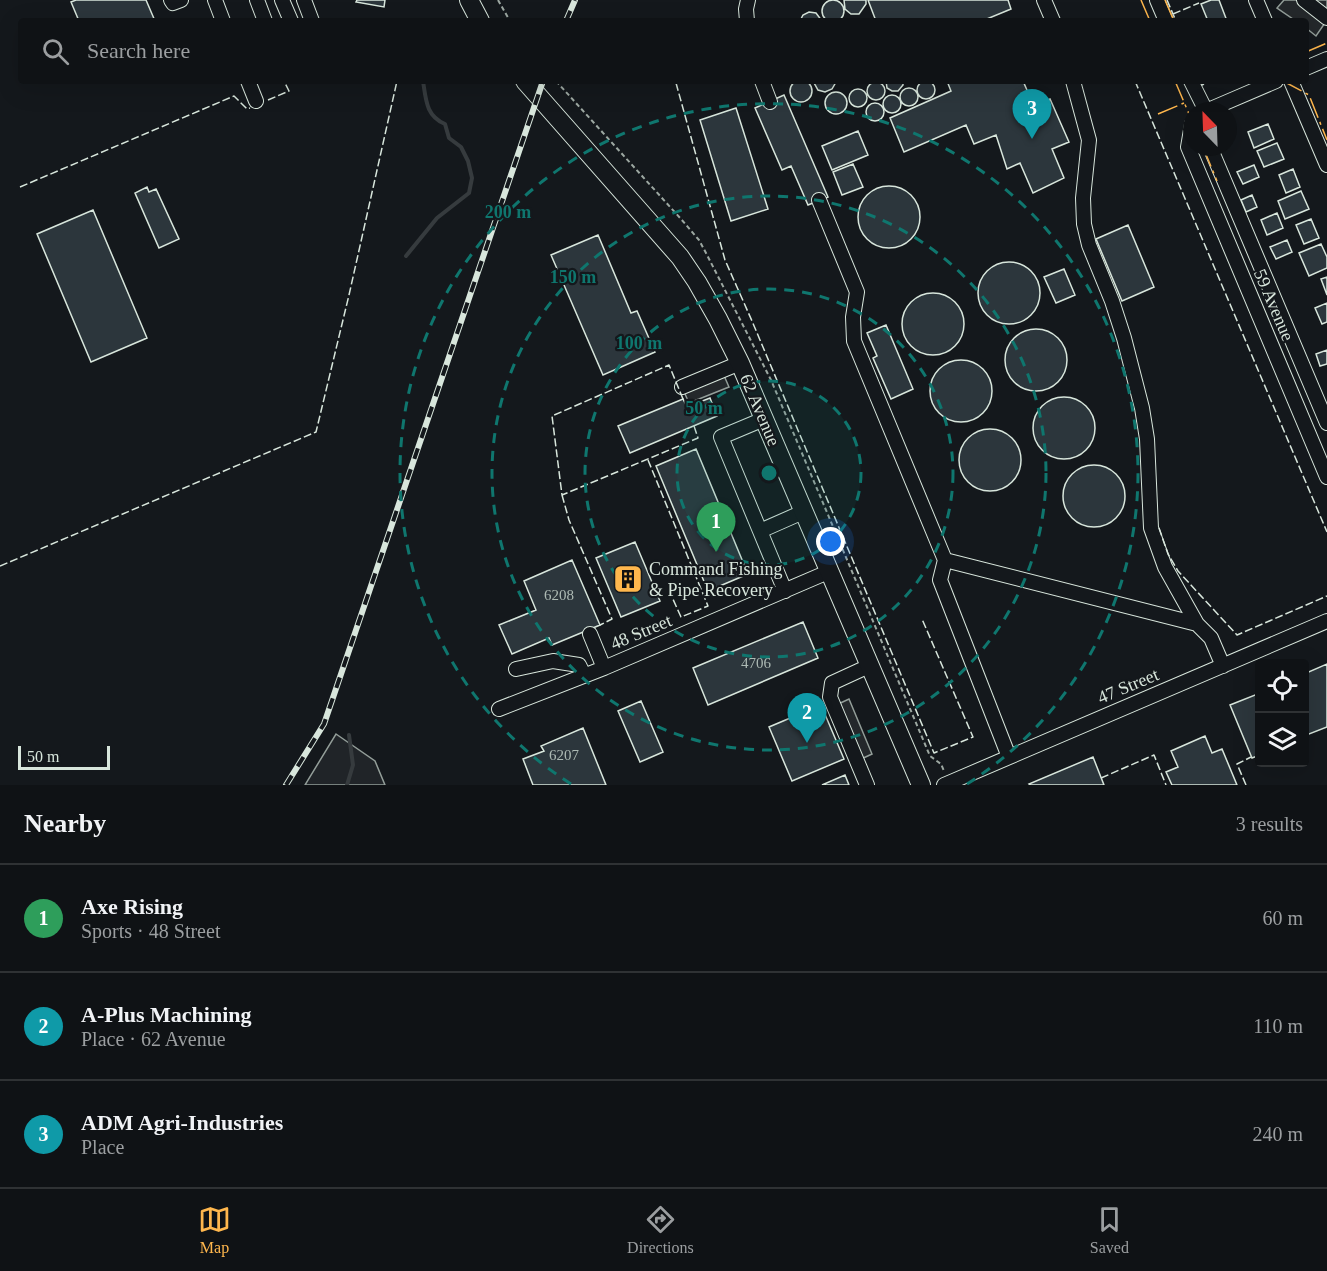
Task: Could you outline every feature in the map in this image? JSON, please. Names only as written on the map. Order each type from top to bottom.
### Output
[{"type":"main road","points":[[469,0],[478,18]]},
{"type":"main road","name":"62 Avenue","points":[[528,84],[680,257],[703,291],[740,363],[921,785]]},
{"type":"street","points":[[171,0],[173,3],[181,0]]},
{"type":"street","points":[[214,0],[222,18]]},
{"type":"street","points":[[256,0],[264,18]]},
{"type":"street","points":[[282,0],[290,18]]},
{"type":"street","points":[[304,0],[311,18]]},
{"type":"street","points":[[747,18],[748,0]]},
{"type":"street","points":[[1044,0],[1052,18]]},
{"type":"street","points":[[1157,0],[1165,18]]},
{"type":"street","points":[[1256,0],[1264,18]]},
{"type":"street","points":[[1304,0],[1327,18]]},
{"type":"street","points":[[1309,67],[1327,59]]},
{"type":"street","points":[[249,84],[256,100]]},
{"type":"street","points":[[763,84],[770,102]]},
{"type":"street","points":[[1074,84],[1089,140],[1083,198],[1084,224],[1089,244],[1124,338],[1142,408],[1147,439],[1151,528],[1165,567],[1197,624],[1211,638],[1223,666]]},
{"type":"street","points":[[1192,84],[1202,102]]},
{"type":"street","points":[[1227,102],[1269,84]]},
{"type":"street","points":[[1292,84],[1326,160]]},
{"type":"street","name":"59 Avenue","points":[[1192,156],[1327,477]]},
{"type":"street","points":[[1214,156],[1327,423]]},
{"type":"street","points":[[819,200],[857,292],[854,341],[945,560],[940,580],[1009,757]]},
{"type":"street","points":[[682,387],[740,363]]},
{"type":"street","points":[[764,419],[721,437],[785,591]]},
{"type":"street","points":[[760,531],[803,512]]},
{"type":"street","points":[[945,560],[1197,624]]},
{"type":"street","name":"48 Street","points":[[499,709],[604,668],[828,572]]},
{"type":"street","name":"47 Street","points":[[944,785],[1327,621]]},
{"type":"street","points":[[590,634],[604,668]]},
{"type":"street","points":[[516,669],[553,661],[579,665],[584,675]]},
{"type":"street","points":[[867,785],[830,697],[832,682],[869,666]]},
{"type":"path","points":[[498,0],[508,18]]},
{"type":"shaded area","points":[[1284,0],[1327,0],[1327,20],[1316,36],[1309,30],[1309,18],[1292,18],[1277,8]]},
{"type":"shaded area","points":[[722,371],[729,387],[689,403],[682,387]]},
{"type":"shaded area","points":[[849,699],[872,754],[857,761],[834,706]]},
{"type":"shaded area","points":[[336,734],[375,761],[385,785],[305,785]]},
{"type":"building","points":[[76,0],[146,0],[154,18],[78,18],[71,2]]},
{"type":"building","points":[[357,0],[385,0],[384,7],[356,2]]},
{"type":"building","points":[[844,0],[866,0],[866,4],[859,14],[851,14],[845,9]]},
{"type":"building","points":[[868,0],[1008,0],[1011,9],[989,18],[875,18]]},
{"type":"building","points":[[1219,0],[1226,18],[1207,18],[1201,4]]},
{"type":"building","points":[[829,1],[837,1],[843,7],[842,18],[824,18],[823,15],[823,7]]},
{"type":"building","points":[[809,12],[816,13],[820,18],[802,18]]},
{"type":"building","points":[[792,84],[810,84],[809,99],[801,102],[793,99],[790,91]]},
{"type":"building","points":[[815,84],[835,84],[832,89],[825,92],[818,90]]},
{"type":"building","points":[[872,84],[880,84],[884,88],[882,97],[876,100],[870,97],[867,91]]},
{"type":"building","points":[[886,84],[903,84],[898,91],[887,88]]},
{"type":"building","points":[[920,84],[932,84],[934,87],[932,96],[926,99],[920,96],[917,90]]},
{"type":"building","points":[[948,84],[1024,84],[1034,106],[1050,99],[1069,142],[1052,149],[1064,178],[1033,193],[1020,163],[1007,169],[996,135],[974,144],[966,125],[904,152],[890,118],[951,91]]},
{"type":"building","points":[[909,88],[915,91],[918,97],[915,103],[909,106],[903,103],[900,97],[903,91]]},
{"type":"building","points":[[858,89],[864,92],[867,98],[864,104],[858,107],[852,104],[849,98],[852,92]]},
{"type":"building","points":[[832,92],[840,92],[847,99],[847,107],[840,114],[832,114],[825,107],[825,99]]},
{"type":"building","points":[[784,95],[828,197],[808,205],[791,166],[782,170],[755,108]]},
{"type":"building","points":[[892,95],[898,98],[901,104],[898,110],[892,113],[886,110],[883,104],[886,98]]},
{"type":"building","points":[[875,103],[881,106],[884,112],[881,118],[875,121],[869,118],[866,112],[869,106]]},
{"type":"building","points":[[736,108],[768,209],[731,221],[700,120]]},
{"type":"building","points":[[1268,124],[1274,139],[1254,148],[1248,132]]},
{"type":"building","points":[[858,131],[868,155],[832,170],[822,146]]},
{"type":"building","points":[[1277,143],[1284,159],[1264,167],[1257,151]]},
{"type":"building","points":[[853,164],[863,187],[842,195],[833,172]]},
{"type":"building","points":[[1254,165],[1259,177],[1243,184],[1237,172]]},
{"type":"building","points":[[1293,169],[1300,187],[1286,193],[1279,175]]},
{"type":"building","points":[[889,186],[906,191],[911,195],[915,200],[920,217],[915,234],[911,239],[906,243],[889,248],[872,243],[867,239],[863,234],[858,217],[863,200],[867,195],[872,191]]},
{"type":"building","points":[[147,187],[149,192],[156,189],[179,239],[159,248],[135,193]]},
{"type":"building","points":[[1301,191],[1309,209],[1285,219],[1278,201]]},
{"type":"building","points":[[1252,195],[1257,207],[1246,212],[1241,200]]},
{"type":"building","points":[[93,210],[147,338],[91,362],[37,234]]},
{"type":"building","points":[[1277,213],[1283,228],[1267,235],[1261,220]]},
{"type":"building","points":[[1311,219],[1319,238],[1304,244],[1296,225]]},
{"type":"building","points":[[1128,225],[1154,287],[1122,301],[1096,239]]},
{"type":"building","points":[[598,235],[631,313],[637,311],[655,352],[603,375],[551,255]]},
{"type":"building","points":[[1287,240],[1292,252],[1276,259],[1270,247]]},
{"type":"building","points":[[1321,244],[1327,257],[1327,268],[1309,276],[1299,253]]},
{"type":"building","points":[[1009,262],[1026,267],[1031,271],[1035,276],[1040,293],[1035,310],[1031,315],[1026,319],[1009,324],[992,319],[987,315],[983,310],[978,293],[983,276],[987,271],[992,267]]},
{"type":"building","points":[[1064,269],[1075,295],[1056,303],[1044,277]]},
{"type":"building","points":[[1327,277],[1327,295],[1321,279]]},
{"type":"building","points":[[933,293],[950,298],[955,302],[959,307],[964,324],[959,341],[955,346],[950,350],[933,355],[916,350],[911,346],[907,341],[902,324],[907,307],[911,302],[916,298]]},
{"type":"building","points":[[1327,303],[1327,322],[1322,324],[1315,308]]},
{"type":"building","points":[[886,325],[913,389],[891,399],[873,358],[877,356],[867,333]]},
{"type":"building","points":[[1036,329],[1053,334],[1058,338],[1062,343],[1067,360],[1062,377],[1058,382],[1053,386],[1036,391],[1019,386],[1014,382],[1010,377],[1005,360],[1010,343],[1014,338],[1019,334]]},
{"type":"building","points":[[1327,350],[1327,364],[1320,366],[1316,354]]},
{"type":"building","points":[[961,360],[978,365],[983,369],[987,374],[992,391],[987,408],[983,413],[978,417],[961,422],[944,417],[939,413],[935,408],[930,391],[935,374],[939,369],[944,365]]},
{"type":"building","points":[[1064,397],[1081,402],[1086,406],[1090,411],[1095,428],[1090,445],[1086,450],[1081,454],[1064,459],[1047,454],[1042,450],[1038,445],[1033,428],[1038,411],[1042,406],[1047,402]]},
{"type":"building","points":[[710,398],[717,416],[630,453],[618,426],[683,399],[687,407]]},
{"type":"building","points":[[990,429],[1007,434],[1012,438],[1016,443],[1021,460],[1016,477],[1012,482],[1007,486],[990,491],[973,486],[968,482],[964,477],[959,460],[964,443],[968,438],[973,434]]},
{"type":"building","points":[[696,449],[748,574],[708,591],[656,466]]},
{"type":"building","points":[[1094,465],[1111,470],[1116,474],[1120,479],[1125,496],[1120,513],[1116,518],[1111,522],[1094,527],[1077,522],[1072,518],[1068,513],[1063,496],[1068,479],[1072,474],[1077,470]]},
{"type":"building","name":"Command Fishing & Pipe Recovery","points":[[635,542],[660,601],[621,617],[596,558]]},
{"type":"building","points":[[572,560],[600,625],[552,645],[549,638],[512,654],[499,625],[536,610],[524,581]]},
{"type":"building","points":[[803,622],[818,658],[708,705],[693,668]]},
{"type":"building","points":[[1327,664],[1327,727],[1309,734],[1309,713],[1309,672]]},
{"type":"building","points":[[1255,695],[1255,757],[1252,758],[1230,705]]},
{"type":"building","points":[[641,701],[663,752],[640,762],[618,711]]},
{"type":"building","points":[[821,705],[844,759],[792,781],[769,727]]},
{"type":"building","points":[[583,728],[606,785],[533,785],[523,759],[544,751],[541,746]]},
{"type":"building","points":[[1205,736],[1212,753],[1222,749],[1237,785],[1172,785],[1166,772],[1178,767],[1171,751]]},
{"type":"building","points":[[1093,757],[1104,785],[1029,784]]},
{"type":"building","points":[[845,775],[849,785],[822,785]]},
{"type":"waterway","points":[[406,256],[437,218],[469,193],[472,178],[468,161],[461,147],[449,138],[445,124],[430,112],[423,84]]},
{"type":"waterway","points":[[347,785],[353,765],[349,735]]},
{"type":"railway","points":[[567,18],[575,0]]},
{"type":"railway","points":[[286,785],[324,724],[542,84]]},
{"type":"fence","points":[[1167,0],[1175,18]]},
{"type":"fence","points":[[1173,14],[1199,3]]},
{"type":"fence","points":[[268,100],[289,91],[286,84]]},
{"type":"fence","points":[[0,566],[316,432],[396,84]]},
{"type":"fence","points":[[676,84],[725,260],[934,753],[973,737],[922,619]]},
{"type":"fence","points":[[1136,84],[1327,532]]},
{"type":"fence","points":[[20,187],[234,96],[247,109],[250,108]]},
{"type":"fence","points":[[683,399],[669,365],[552,416],[562,495],[698,438],[694,426]]},
{"type":"fence","points":[[648,460],[708,606],[681,617],[672,597]]},
{"type":"fence","points":[[562,495],[569,520],[612,619],[600,625]]},
{"type":"fence","points":[[1159,528],[1168,554],[1178,571],[1237,635],[1327,596]]},
{"type":"fence","points":[[1101,778],[1154,755],[1166,785]]},
{"type":"fence","points":[[1246,785],[1237,764],[1251,757]]},
{"type":"power","points":[[1141,0],[1149,18]]},
{"type":"power","points":[[1165,0],[1173,18]]},
{"type":"power","points":[[1309,51],[1327,43]]},
{"type":"power","points":[[1176,84],[1184,102]]},
{"type":"power","points":[[1289,84],[1309,95],[1327,140]]},
{"type":"power","points":[[1158,114],[1183,103]]},
{"type":"power","points":[[1207,156],[1217,181]]},
{"type":"place","name":"ADM Agri-Industries","points":[[1032,139]]},
{"type":"place","name":"Axe Rising","points":[[716,552]]},
{"type":"place","name":"Command Fishing & Pipe Recovery","points":[[628,579]]},
{"type":"place","name":"A-Plus Machining","points":[[807,743]]}]
